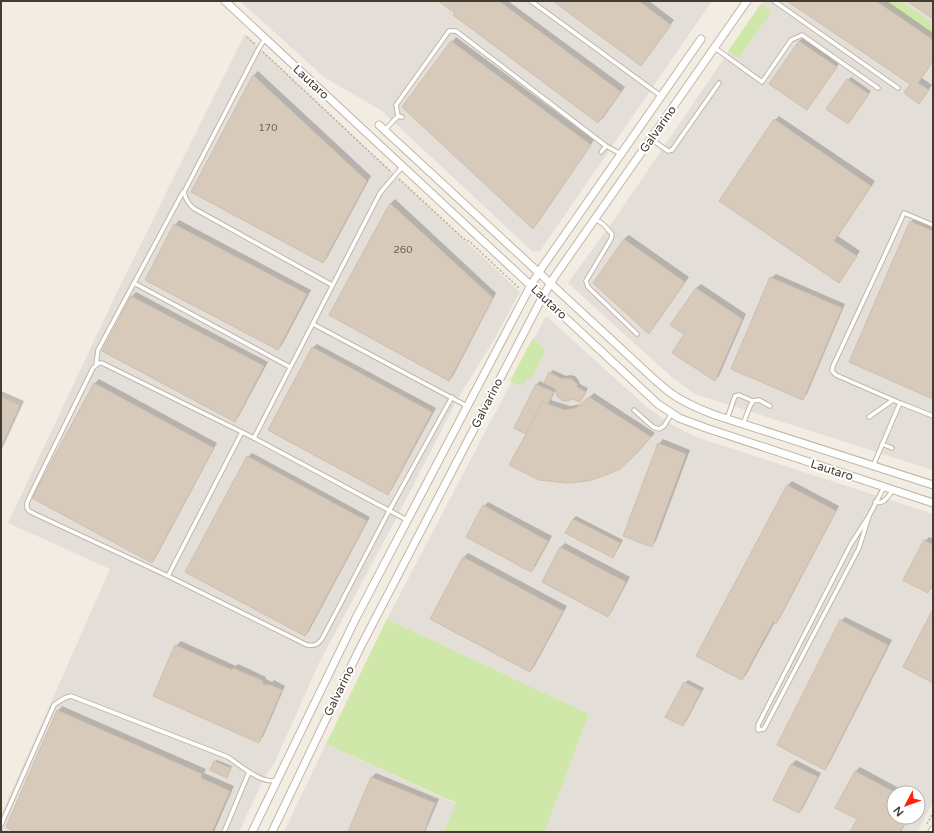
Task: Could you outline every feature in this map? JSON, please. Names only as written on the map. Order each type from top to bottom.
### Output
[{"type":"street","name":"Lautaro","points":[[225,1],[658,404],[679,418],[706,428],[933,503]]},
{"type":"street","name":"Galvarino","points":[[272,832],[359,650],[550,283],[748,1]]},
{"type":"street","name":"Galvarino","points":[[252,832],[356,618],[531,285],[701,39]]},
{"type":"street","name":"Lautaro","points":[[378,125],[668,391],[693,406],[727,419],[933,485]]},
{"type":"lane","points":[[531,1],[661,96]]},
{"type":"lane","points":[[774,1],[898,88]]},
{"type":"lane","points":[[385,130],[400,117],[396,105],[449,31],[456,31],[606,146],[621,154]]},
{"type":"lane","points":[[715,48],[762,82],[791,40],[802,35],[878,88]]},
{"type":"lane","points":[[96,365],[98,350],[265,39]]},
{"type":"lane","points":[[651,139],[668,151],[672,150],[719,82]]},
{"type":"lane","points":[[601,152],[606,146]]},
{"type":"lane","points":[[254,438],[380,193],[403,166]]},
{"type":"lane","points":[[184,192],[187,200],[193,208],[332,285]]},
{"type":"lane","points":[[933,226],[904,213],[832,371],[836,375],[933,416]]},
{"type":"lane","points":[[595,219],[603,224],[612,234],[611,240],[586,281],[588,287],[637,334]]},
{"type":"lane","points":[[134,283],[290,367]]},
{"type":"lane","points":[[313,324],[468,406]]},
{"type":"lane","points":[[407,521],[389,511],[254,438],[102,363],[99,363],[93,368],[27,503],[27,508],[37,515],[168,576],[307,645],[317,644],[322,640],[389,511],[452,397]]},
{"type":"lane","points":[[727,419],[735,396],[739,394],[753,401],[759,400],[770,406]]},
{"type":"lane","points":[[869,417],[893,400]]},
{"type":"lane","points":[[743,424],[753,401]]},
{"type":"lane","points":[[873,466],[900,403]]},
{"type":"lane","points":[[634,410],[653,427],[659,429],[664,426],[672,413]]},
{"type":"lane","points":[[168,576],[242,432]]},
{"type":"lane","points":[[882,444],[892,448]]},
{"type":"lane","points":[[869,516],[856,555],[764,729],[758,730],[758,725],[851,544],[869,516],[884,487]]},
{"type":"lane","points":[[876,502],[883,502],[893,490]]},
{"type":"lane","points":[[1,825],[54,706],[66,697],[71,696],[228,757],[244,769],[263,779],[273,781],[278,780]]},
{"type":"lane","points":[[224,832],[249,772]]},
{"type":"path","points":[[247,37],[464,239],[470,242],[526,294]]},
{"type":"path","points":[[926,826],[933,813]]},
{"type":"shaded area","points":[[240,1],[712,1],[540,251],[533,252],[382,111],[324,77]]},
{"type":"shaded area","points":[[763,1],[933,1],[933,470],[695,394],[674,379],[568,283],[614,220]]},
{"type":"shaded area","points":[[245,34],[520,292],[496,336],[457,400],[319,663],[274,764],[264,778],[239,832],[1,832],[1,815],[110,569],[8,523],[120,286]]},
{"type":"shaded area","points":[[546,316],[649,409],[676,427],[699,438],[933,514],[933,802],[926,815],[926,785],[886,785],[886,825],[921,825],[917,832],[545,831],[589,714],[387,619]]},
{"type":"shaded area","points":[[326,744],[456,804],[444,832],[284,832]]},
{"type":"green space","points":[[885,1],[901,1],[933,23],[933,34]]},
{"type":"green space","points":[[761,4],[771,12],[739,58],[728,51]]},
{"type":"green space","points":[[533,338],[545,350],[532,379],[527,377],[523,386],[510,381]]},
{"type":"green space","points":[[387,619],[589,714],[545,831],[548,832],[444,832],[456,803],[326,744]]},
{"type":"building","points":[[438,1],[499,1],[621,92],[598,123],[453,15],[455,13]]},
{"type":"building","points":[[553,1],[639,1],[671,25],[641,66]]},
{"type":"building","points":[[787,1],[876,1],[933,40],[933,61],[918,83],[929,90],[919,104],[904,93],[910,84]]},
{"type":"building","points":[[907,1],[933,1],[933,19]]},
{"type":"building","points":[[451,41],[591,145],[533,229],[402,107]]},
{"type":"building","points":[[799,41],[837,67],[807,110],[769,84]]},
{"type":"building","points":[[253,75],[367,181],[323,263],[191,192]]},
{"type":"building","points":[[847,79],[869,94],[848,124],[826,109]]},
{"type":"building","points":[[774,119],[871,186],[834,241],[857,256],[839,283],[719,201]]},
{"type":"building","points":[[390,203],[493,298],[449,381],[329,315]]},
{"type":"building","points":[[910,221],[933,231],[933,399],[849,362]]},
{"type":"building","points":[[174,224],[307,294],[278,350],[145,280]]},
{"type":"building","points":[[624,239],[685,282],[649,334],[593,283]]},
{"type":"building","points":[[770,277],[842,308],[803,400],[731,369]]},
{"type":"building","points":[[696,288],[742,319],[715,381],[672,353],[684,334],[670,325]]},
{"type":"building","points":[[131,296],[264,366],[235,422],[102,351]]},
{"type":"building","points":[[312,347],[432,412],[388,495],[268,430]]},
{"type":"building","points":[[549,372],[562,379],[572,379],[577,384],[577,387],[586,392],[580,402],[573,399],[563,401],[560,399],[557,396],[555,389],[544,383]]},
{"type":"building","points":[[94,383],[214,448],[152,563],[32,498]]},
{"type":"building","points":[[536,384],[554,392],[547,405],[542,402],[526,434],[514,428]]},
{"type":"building","points":[[1,397],[20,405],[1,448]]},
{"type":"building","points":[[589,397],[651,437],[620,469],[588,481],[566,483],[539,480],[509,465],[542,402],[565,410],[576,408]]},
{"type":"building","points":[[658,443],[686,454],[652,547],[623,536]]},
{"type":"building","points":[[247,456],[367,521],[305,636],[185,572]]},
{"type":"building","points":[[787,485],[836,511],[776,624],[773,622],[742,680],[696,656]]},
{"type":"building","points":[[483,505],[548,541],[531,572],[466,537]]},
{"type":"building","points":[[573,519],[620,543],[613,558],[565,533]]},
{"type":"building","points":[[924,540],[933,545],[933,583],[928,593],[903,580]]},
{"type":"building","points":[[560,547],[626,582],[608,617],[542,582]]},
{"type":"building","points":[[463,557],[563,611],[530,672],[430,619]]},
{"type":"building","points":[[932,611],[933,612],[933,683],[903,667]]},
{"type":"building","points":[[840,620],[888,645],[825,770],[777,745]]},
{"type":"building","points":[[175,645],[232,670],[233,668],[263,681],[262,683],[268,686],[268,684],[282,690],[259,743],[153,696]]},
{"type":"building","points":[[684,682],[701,691],[683,726],[665,717]]},
{"type":"building","points":[[57,710],[202,774],[201,778],[230,791],[212,832],[16,832],[6,827]]},
{"type":"building","points":[[214,761],[231,768],[227,778],[210,770]]},
{"type":"building","points":[[791,764],[818,777],[799,813],[773,800]]},
{"type":"building","points":[[855,771],[886,788],[886,825],[904,825],[900,832],[850,832],[857,819],[835,808]]},
{"type":"building","points":[[371,777],[435,803],[424,832],[348,832]]}]
